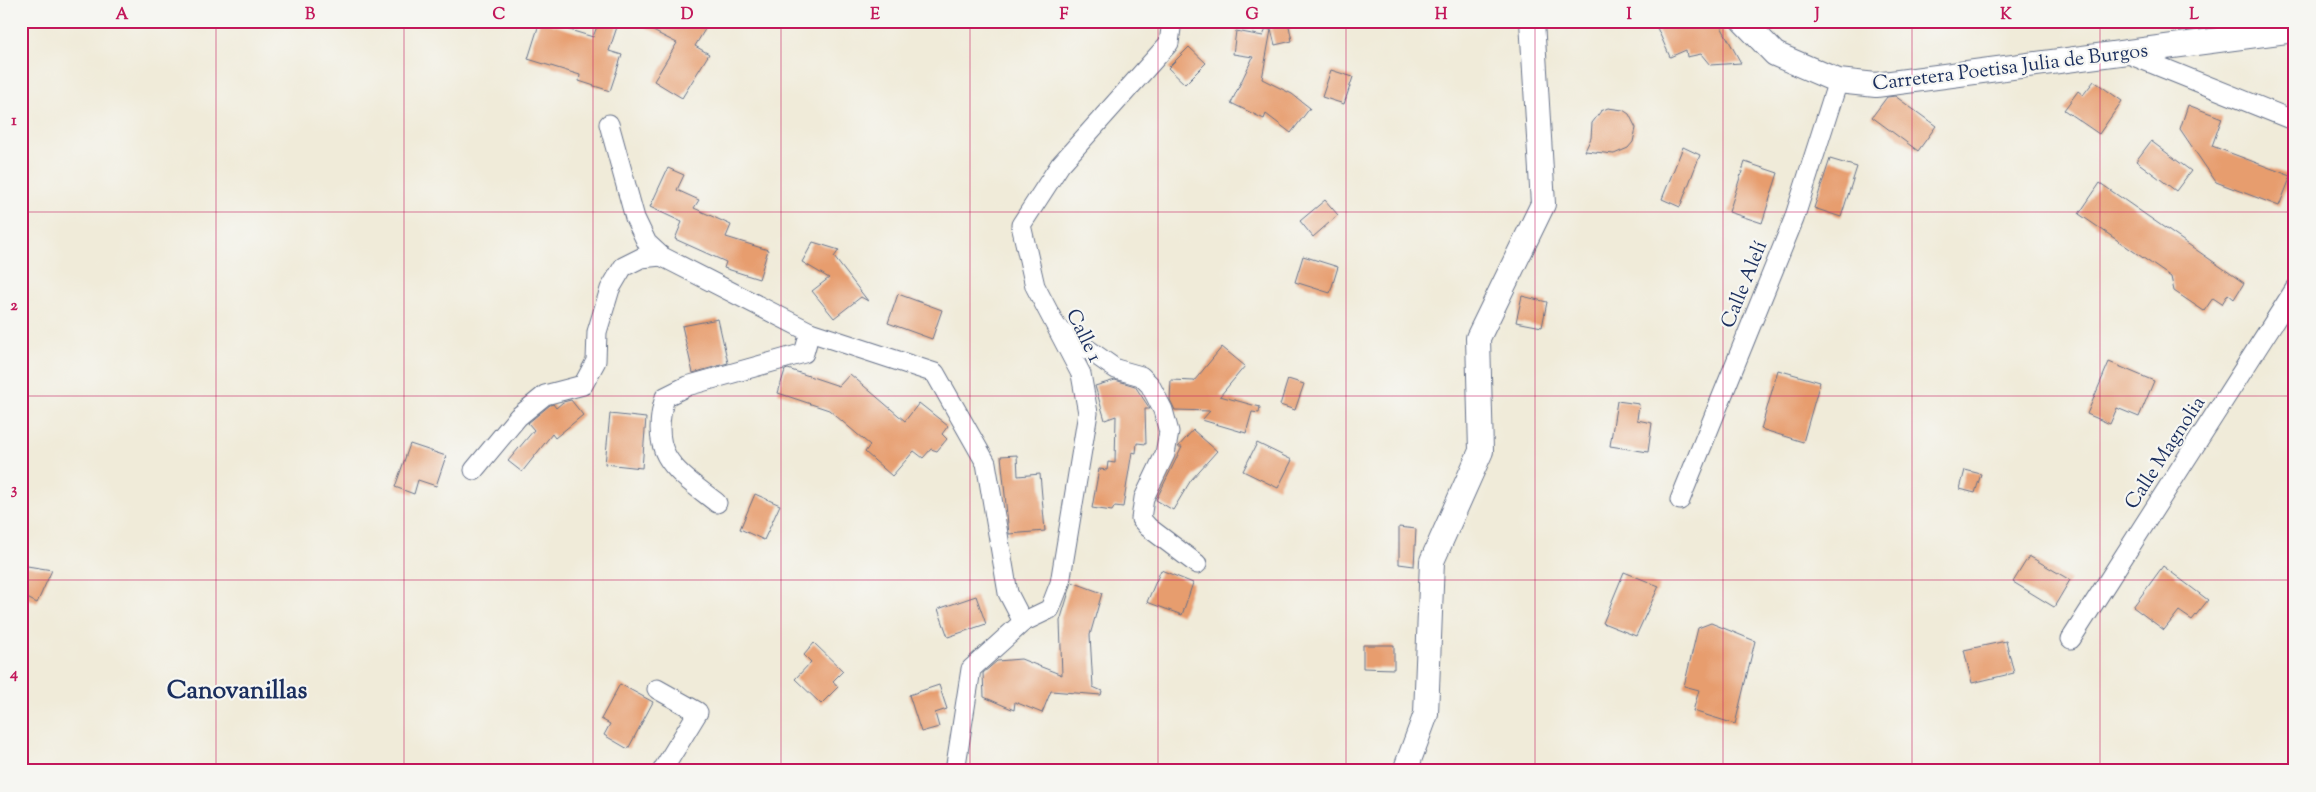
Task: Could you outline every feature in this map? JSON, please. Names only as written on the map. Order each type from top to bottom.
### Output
[{"type":"street","name":"Calle 1","points":[[955,771],[971,669],[1023,622],[1050,608],[1060,582],[1088,413],[1080,374],[1035,286],[1021,225],[1060,165],[1168,43],[1172,21]]},
{"type":"street","points":[[1405,771],[1426,714],[1432,561],[1481,451],[1478,338],[1543,204],[1539,107],[1532,21]]},
{"type":"street","name":"Carretera Poetisa Julia de Burgos","points":[[1743,21],[1775,54],[1838,81],[1876,85],[2295,30]]},
{"type":"street","points":[[2126,53],[2295,121]]},
{"type":"street","name":"Calle Alelí","points":[[1680,500],[1794,219],[1838,81]]},
{"type":"street","points":[[609,124],[635,218],[648,243],[661,256],[810,332],[935,373],[986,463],[1008,593],[1023,622]]},
{"type":"street","points":[[474,470],[518,417],[545,395],[583,385],[596,361],[597,332],[610,289],[623,267],[640,258],[661,256]]},
{"type":"street","name":"Calle Magnolia","points":[[2071,639],[2295,289]]},
{"type":"street","points":[[1056,327],[1116,369],[1141,376],[1150,385],[1163,410],[1169,432],[1165,454],[1144,498],[1141,519],[1169,544],[1197,564]]},
{"type":"street","points":[[717,503],[674,469],[661,444],[660,415],[665,397],[687,386],[804,353],[810,332]]},
{"type":"street","points":[[657,688],[698,712],[662,771]]},
{"type":"building","points":[[540,21],[593,37],[599,21],[619,21],[609,51],[622,55],[610,91],[579,81],[580,75],[528,59]]},
{"type":"building","points":[[633,21],[710,21],[695,46],[709,54],[682,98],[654,81],[677,43]]},
{"type":"building","points":[[1269,21],[1288,21],[1292,41],[1275,45]]},
{"type":"building","points":[[1654,21],[1718,21],[1741,63],[1710,65],[1701,54],[1687,57],[1686,50],[1670,57]]},
{"type":"building","points":[[1266,29],[1271,30],[1262,79],[1292,94],[1310,108],[1291,133],[1266,114],[1264,119],[1231,103],[1253,57],[1233,54],[1236,31],[1263,36]]},
{"type":"building","points":[[1189,47],[1206,63],[1185,84],[1168,68]]},
{"type":"building","points":[[1331,70],[1353,77],[1344,104],[1322,97]]},
{"type":"building","points":[[2094,81],[2122,101],[2099,134],[2064,110],[2078,91],[2083,95]]},
{"type":"building","points":[[1895,96],[1936,126],[1918,151],[1872,117],[1887,97]]},
{"type":"building","points":[[2188,105],[2222,118],[2212,146],[2291,176],[2279,206],[2216,182],[2180,129]]},
{"type":"building","points":[[1608,108],[1623,110],[1629,114],[1636,128],[1633,142],[1628,148],[1614,154],[1585,151],[1591,138],[1592,123],[1601,111]]},
{"type":"building","points":[[2151,141],[2191,171],[2176,191],[2136,161]]},
{"type":"building","points":[[1683,147],[1700,155],[1680,207],[1662,199]]},
{"type":"building","points":[[1830,159],[1857,167],[1841,217],[1814,208]]},
{"type":"building","points":[[1745,162],[1778,173],[1762,223],[1729,212]]},
{"type":"building","points":[[668,168],[684,175],[677,190],[699,200],[694,208],[731,225],[726,237],[768,250],[759,279],[724,268],[726,262],[675,239],[682,222],[650,207]]},
{"type":"building","points":[[2100,183],[2244,283],[2234,299],[2228,294],[2222,304],[2213,298],[2204,311],[2174,291],[2171,277],[2079,214]]},
{"type":"building","points":[[1325,200],[1338,215],[1313,237],[1300,221]]},
{"type":"building","points":[[813,242],[839,250],[834,257],[868,301],[861,297],[834,318],[812,291],[829,278],[802,262]]},
{"type":"building","points":[[1303,256],[1338,267],[1330,293],[1295,282]]},
{"type":"building","points":[[898,294],[942,310],[932,339],[888,323]]},
{"type":"building","points":[[1522,296],[1547,302],[1542,327],[1516,322]]},
{"type":"building","points":[[718,319],[728,363],[693,373],[682,326]]},
{"type":"building","points":[[1222,347],[1245,366],[1220,396],[1260,407],[1259,413],[1252,412],[1246,433],[1202,420],[1210,411],[1175,410],[1170,400],[1171,380],[1194,381]]},
{"type":"building","points":[[2109,362],[2154,381],[2139,417],[2117,408],[2110,424],[2087,414]]},
{"type":"building","points":[[788,369],[839,386],[850,374],[905,421],[919,403],[948,426],[942,434],[947,439],[937,451],[931,449],[923,458],[914,451],[892,476],[865,452],[870,445],[829,410],[778,393],[785,370]]},
{"type":"building","points":[[1778,370],[1820,382],[1803,442],[1761,429]]},
{"type":"building","points":[[1288,379],[1304,384],[1295,410],[1280,405]]},
{"type":"building","points":[[1115,380],[1135,386],[1150,409],[1145,409],[1146,444],[1137,443],[1136,453],[1132,452],[1123,507],[1115,506],[1112,511],[1092,508],[1099,469],[1107,470],[1108,462],[1115,463],[1116,416],[1105,420],[1095,386]]},
{"type":"building","points":[[571,400],[583,415],[555,438],[552,434],[522,472],[508,461],[534,430],[528,423],[550,405],[553,404],[556,408],[563,402]]},
{"type":"building","points":[[1617,401],[1639,404],[1637,420],[1652,423],[1648,452],[1610,446]]},
{"type":"building","points":[[610,414],[646,418],[642,468],[605,464]]},
{"type":"building","points":[[1193,430],[1217,451],[1191,480],[1173,510],[1156,500],[1182,447],[1178,447]]},
{"type":"building","points":[[1257,443],[1292,460],[1278,488],[1243,471]]},
{"type":"building","points":[[410,444],[446,456],[436,486],[418,480],[414,494],[395,487]]},
{"type":"building","points":[[1017,455],[1018,476],[1040,474],[1045,531],[1009,534],[1001,456]]},
{"type":"building","points":[[1965,470],[1981,474],[1975,493],[1960,489]]},
{"type":"building","points":[[755,494],[780,505],[764,540],[740,529]]},
{"type":"building","points":[[1399,527],[1416,529],[1414,566],[1399,564]]},
{"type":"building","points":[[2029,556],[2070,580],[2054,607],[2013,582]]},
{"type":"building","points":[[21,565],[52,570],[37,603],[21,595]]},
{"type":"building","points":[[2163,566],[2208,600],[2192,620],[2179,611],[2164,630],[2133,607]]},
{"type":"building","points":[[1161,570],[1193,583],[1182,615],[1147,602]]},
{"type":"building","points":[[1624,572],[1659,586],[1636,636],[1603,623]]},
{"type":"building","points":[[1072,582],[1102,593],[1090,635],[1093,687],[1102,691],[1101,695],[1051,691],[1042,713],[1015,702],[1014,710],[984,697],[983,673],[997,661],[1021,659],[1062,675],[1060,621]]},
{"type":"building","points":[[976,596],[986,624],[948,637],[938,609]]},
{"type":"building","points":[[1711,623],[1755,641],[1735,724],[1693,711],[1699,690],[1684,686],[1698,628]]},
{"type":"building","points":[[2006,641],[2014,673],[1972,683],[1964,650]]},
{"type":"building","points":[[814,643],[843,671],[833,681],[838,687],[821,704],[795,679],[811,662],[804,655]]},
{"type":"building","points":[[1363,645],[1394,645],[1394,669],[1363,668]]},
{"type":"building","points":[[620,684],[653,702],[628,749],[604,735],[610,724],[601,719]]},
{"type":"building","points":[[939,685],[947,709],[935,713],[939,727],[921,732],[909,695]]},
{"type":"district","name":"Canovanillas","points":[[237,689]]}]
